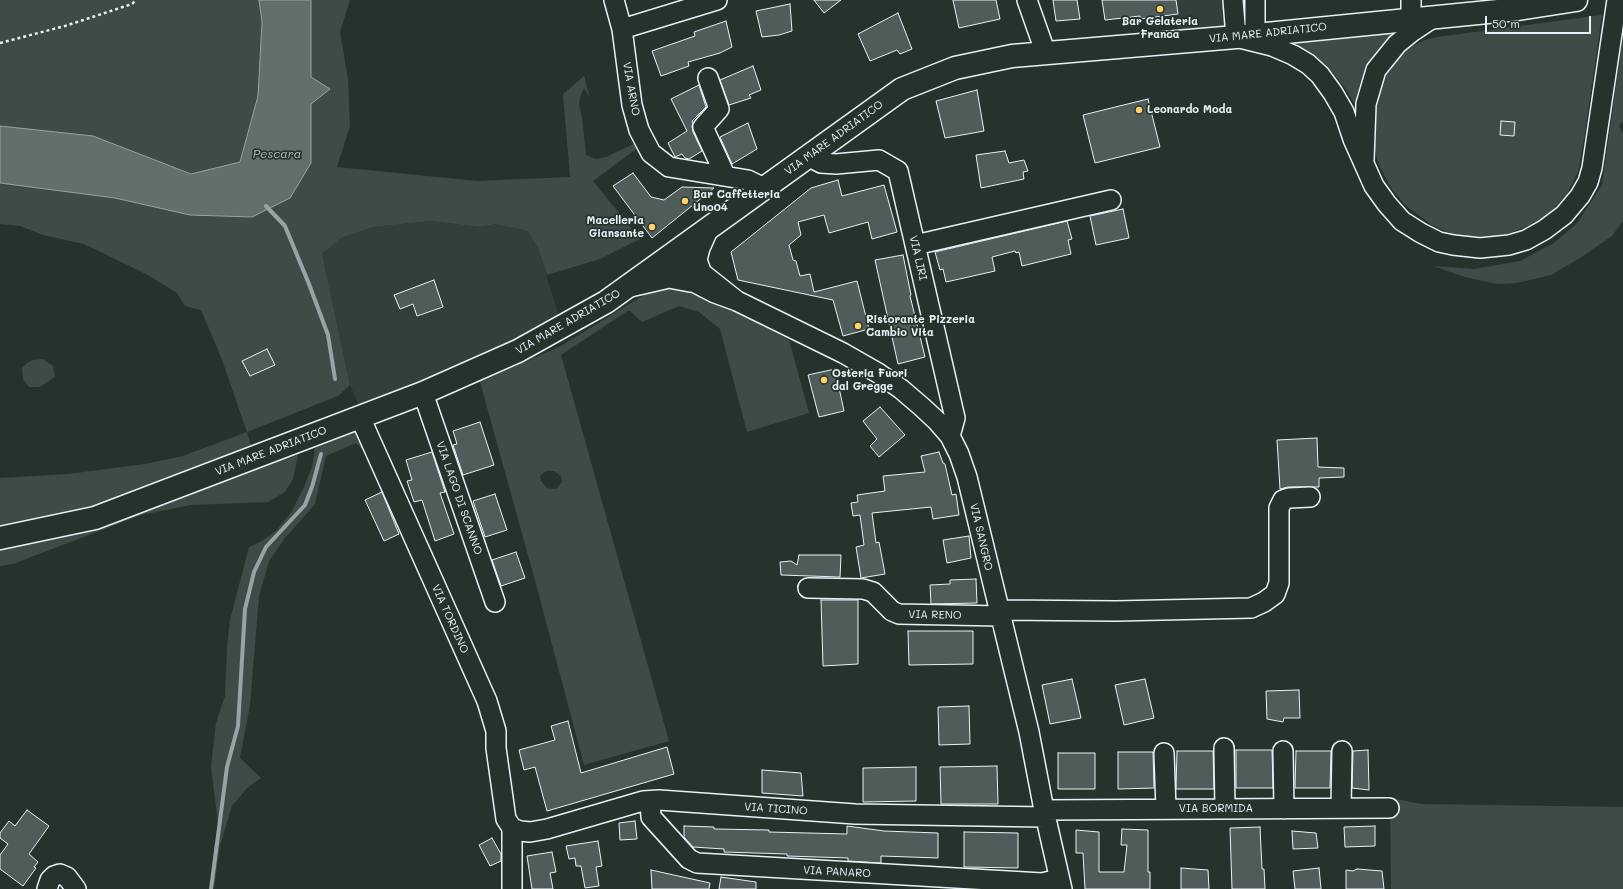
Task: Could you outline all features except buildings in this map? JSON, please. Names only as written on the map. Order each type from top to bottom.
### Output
[{"type":"main road","name":"VIA MARE ADRIATICO","points":[[0,538],[95,518],[423,393],[518,351],[606,302],[902,88],[955,68],[1012,56],[1246,36],[1411,10],[1434,17],[1518,9],[1563,1]]},
{"type":"street","name":"VIA ARNO","points":[[614,0],[622,29],[632,105],[639,130],[651,153],[669,167],[748,180],[764,188]]},
{"type":"street","points":[[622,29],[716,0]]},
{"type":"street","points":[[1027,0],[1046,54]]},
{"type":"street","points":[[1233,0],[1246,36],[1279,49],[1308,64],[1320,75],[1344,112],[1353,139],[1374,186],[1402,221],[1439,242],[1480,248],[1509,245],[1526,240],[1544,230],[1564,214],[1580,196],[1588,182],[1592,168],[1617,0]]},
{"type":"street","points":[[1246,36],[1255,0]]},
{"type":"street","points":[[1364,163],[1366,104],[1376,70],[1397,44],[1434,17]]},
{"type":"street","points":[[708,78],[719,109],[703,127],[724,175]]},
{"type":"street","name":"VIA LIRI","points":[[808,156],[821,163],[836,164],[879,160],[898,172],[955,418],[950,436]]},
{"type":"street","points":[[915,245],[1111,200]]},
{"type":"street","points":[[698,278],[697,260],[700,248],[709,228]]},
{"type":"street","name":"VIA SANGRO","points":[[666,258],[671,267],[678,274],[698,278],[715,293],[737,301],[843,353],[878,373],[901,389],[922,407],[950,436],[959,454],[967,477],[1029,732],[1061,884]]},
{"type":"street","name":"VIA SANGRO","points":[[624,289],[669,278],[698,278]]},
{"type":"street","name":"VIA LAGO DI SCANNO","points":[[423,393],[495,602]]},
{"type":"street","name":"VIA TORDINO","points":[[360,417],[487,702],[496,731],[496,748],[506,819],[512,828]]},
{"type":"street","name":"VIA RENO","points":[[808,588],[863,589],[873,592],[892,611],[899,614],[1116,612],[1251,608],[1264,602],[1275,594],[1279,583],[1279,508],[1283,500],[1288,498],[1310,497]]},
{"type":"street","points":[[1224,748],[1225,809]]},
{"type":"street","points":[[1283,751],[1284,808]]},
{"type":"street","points":[[1341,808],[1342,751]]},
{"type":"street","points":[[1164,753],[1166,809]]},
{"type":"street","name":"VIA TICINO","points":[[512,828],[520,832],[547,829],[643,801],[659,800],[855,814],[1045,813]]},
{"type":"street","name":"VIA PANARO","points":[[650,801],[651,817],[689,860],[697,863],[1061,884]]},
{"type":"street","name":"VIA BORMIDA","points":[[1045,813],[1166,809],[1388,808]]},
{"type":"street","points":[[512,828],[512,889]]},
{"type":"street","points":[[47,889],[50,880],[54,876],[60,874],[67,877],[76,889]]},
{"type":"path","points":[[0,42],[65,26],[132,4],[136,0]]},
{"type":"shaded area","points":[[0,0],[259,0],[262,21],[258,96],[240,162],[191,174],[93,136],[0,126]]},
{"type":"shaded area","points":[[311,0],[350,0],[340,32],[348,79],[350,126],[337,167],[477,181],[570,177],[563,94],[584,76],[590,98],[584,88],[580,97],[579,105],[582,117],[586,155],[596,159],[606,157],[638,142],[639,147],[593,181],[640,239],[600,259],[547,275],[538,248],[528,231],[495,224],[480,227],[431,221],[373,227],[341,238],[322,254],[350,385],[338,396],[247,432],[221,357],[201,310],[185,306],[177,293],[146,274],[84,244],[43,235],[20,226],[0,224],[0,183],[115,198],[190,215],[252,217],[311,163]]},
{"type":"shaded area","points":[[1176,0],[1261,0],[1264,26],[1179,34]]},
{"type":"shaded area","points":[[1602,15],[1578,172],[1567,194],[1553,209],[1538,222],[1502,236],[1475,239],[1453,235],[1432,225],[1405,205],[1391,188],[1379,165],[1374,148],[1375,98],[1387,69],[1399,56],[1411,47],[1425,40],[1437,37]]},
{"type":"shaded area","points":[[1398,33],[1357,108],[1345,88],[1328,67],[1291,43]]},
{"type":"shaded area","points":[[1623,37],[1623,121],[1619,126],[1623,134],[1623,221],[1612,236],[1580,258],[1551,275],[1517,283],[1497,284],[1465,277],[1433,266],[1474,269],[1520,261],[1554,243],[1577,223],[1602,185]]},
{"type":"shaded area","points":[[431,221],[480,227],[495,224],[528,231],[538,248],[560,320],[362,413],[350,385],[322,254],[341,238],[373,227]]},
{"type":"shaded area","points":[[675,287],[697,292],[789,340],[809,413],[747,432],[720,329],[699,312],[679,306],[642,322],[629,310],[561,355],[669,741],[584,765],[480,382],[559,347],[652,290]],"holes":[[[546,471],[554,471],[561,476],[562,482],[556,489],[547,488],[541,481],[540,476]]]},
{"type":"shaded area","points":[[43,359],[53,366],[55,377],[40,387],[29,387],[23,379],[22,368],[33,360]]},
{"type":"shaded area","points":[[247,432],[257,466],[298,455],[293,479],[285,492],[268,502],[191,505],[141,515],[13,564],[0,566],[0,478],[68,474],[145,464],[183,456]]},
{"type":"shaded area","points":[[356,432],[374,461],[356,443],[326,456],[315,504],[285,538],[269,561],[259,596],[250,705],[240,758],[261,778],[247,788],[232,806],[220,845],[214,889],[213,859],[218,823],[211,767],[216,723],[225,696],[227,647],[230,620],[249,547],[262,541],[276,531],[292,511],[312,467],[315,448]]},
{"type":"shaded area","points":[[1390,799],[1421,804],[1623,807],[1623,889],[1391,889]]},
{"type":"water","name":"Pescara","points":[[259,0],[311,0],[311,77],[330,89],[311,104],[311,163],[290,198],[252,217],[190,215],[115,198],[0,183],[0,126],[93,136],[191,174],[240,162],[258,96],[262,22]]},
{"type":"waterway","points":[[266,206],[285,226],[309,284],[328,335],[335,379]]},
{"type":"waterway","points":[[211,889],[227,767],[238,726],[245,609],[254,572],[266,547],[305,505],[312,487],[321,454]]},
{"type":"place","name":"Bar Gelateria Franca","points":[[1160,9]]},
{"type":"place","name":"Leonardo Moda","points":[[1139,110]]},
{"type":"place","name":"Bar Caffetteria Uno04","points":[[685,201]]},
{"type":"place","name":"Macelleria Giansante","points":[[652,227]]},
{"type":"place","name":"Ristorante Pizzeria Cambio Vita","points":[[858,326]]},
{"type":"place","name":"Osteria Fuori dal Gregge","points":[[824,380]]}]
